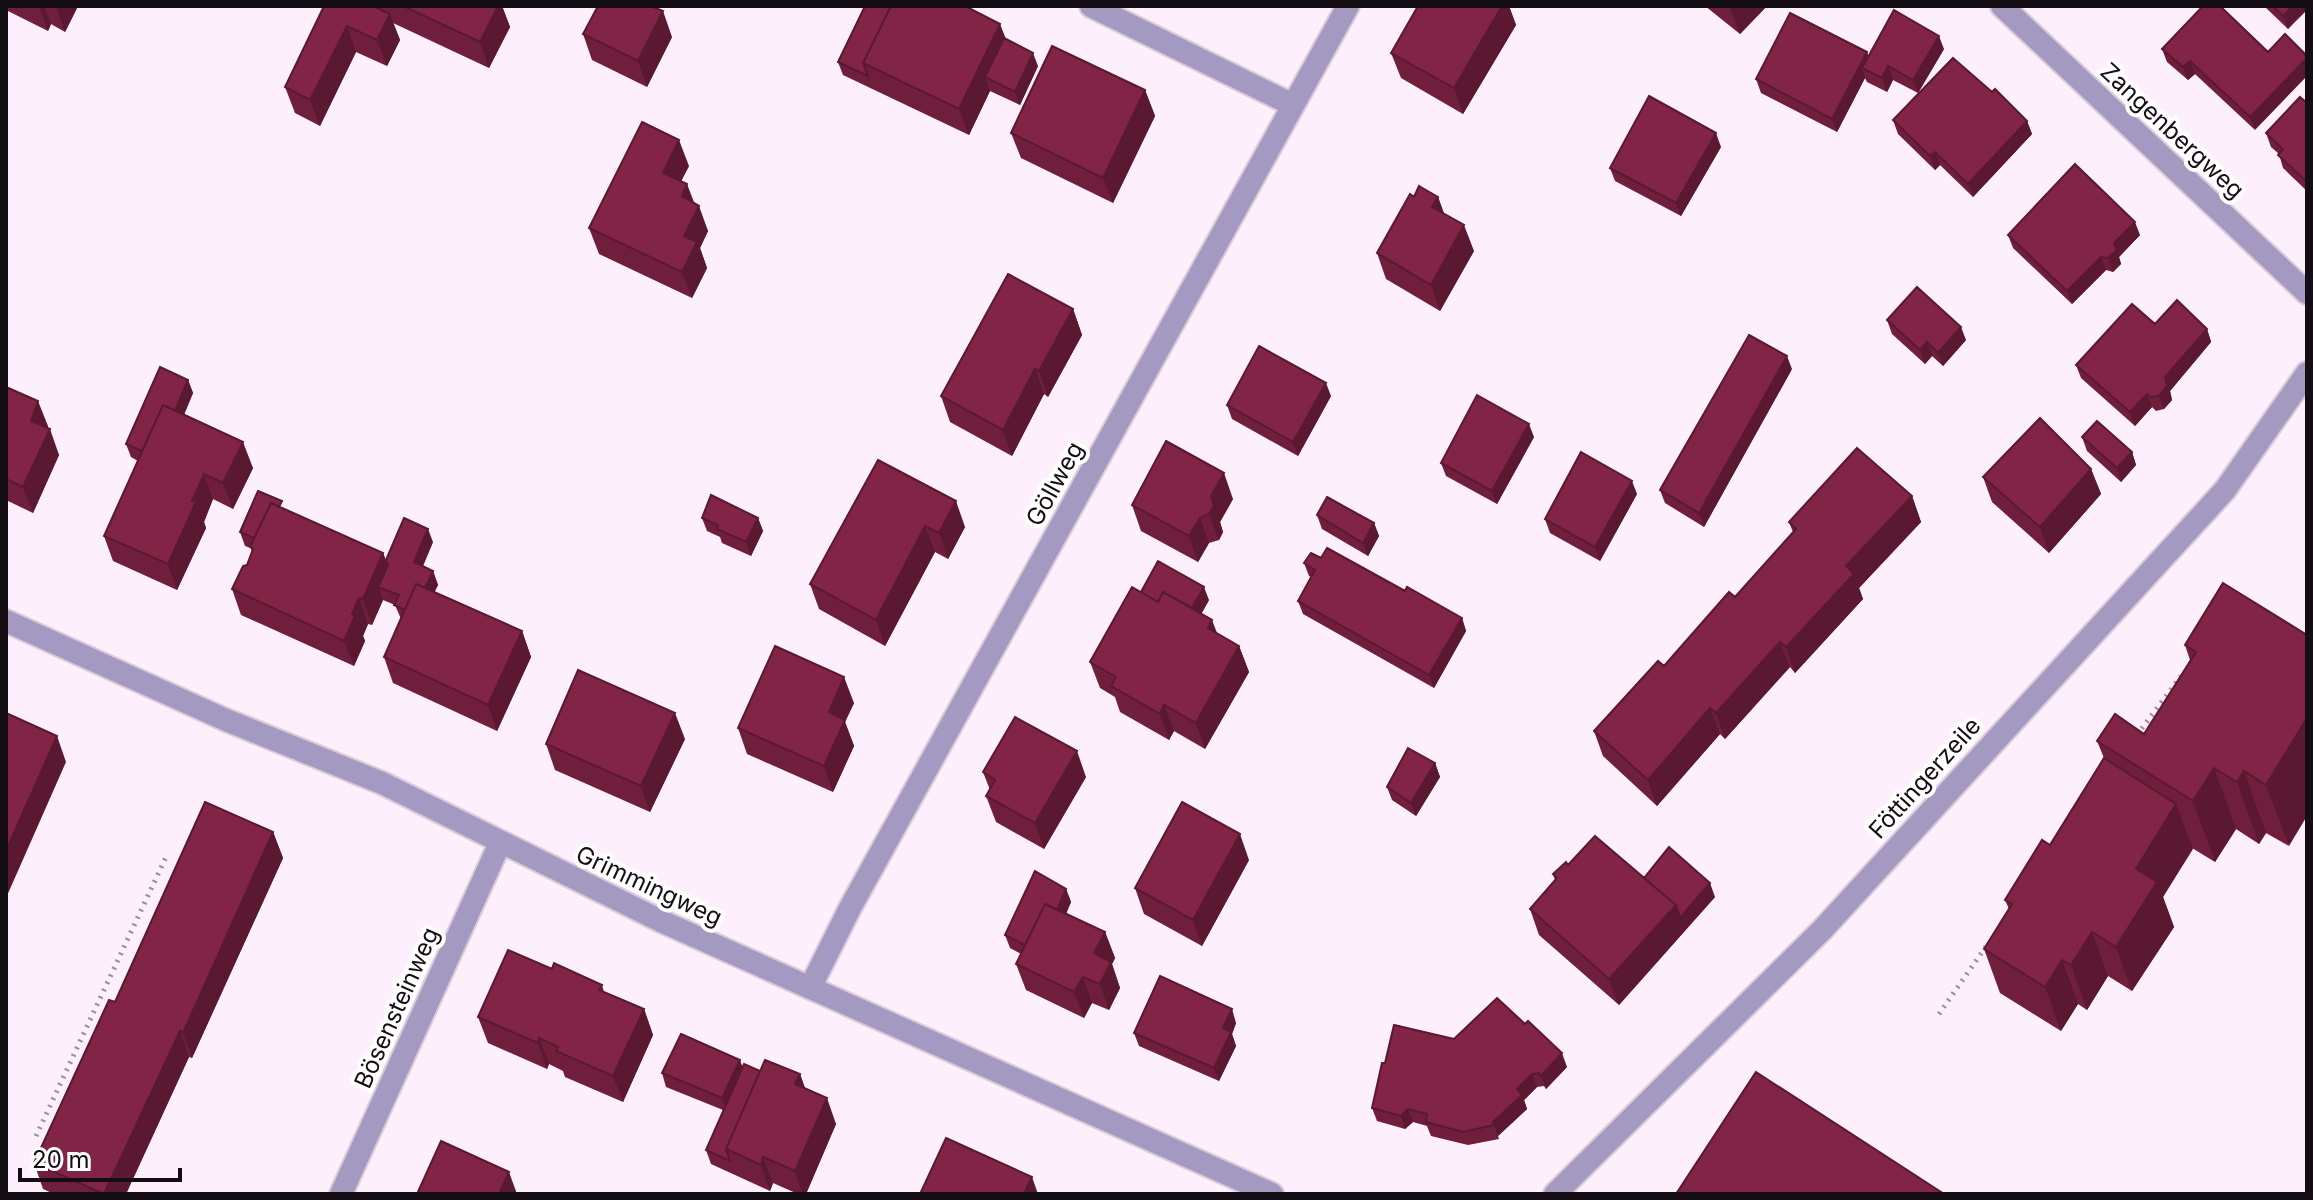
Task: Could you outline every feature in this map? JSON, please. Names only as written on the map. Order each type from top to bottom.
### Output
[{"type":"street","points":[[1091,6],[1293,105]]},
{"type":"street","name":"Göllweg","points":[[810,988],[850,908],[1348,6]]},
{"type":"street","name":"Zangenbergweg","points":[[2002,6],[2307,293]]},
{"type":"street","name":"Föttingerzeile","points":[[1555,1194],[1822,930],[2225,490],[2307,373]]},
{"type":"street","name":"Grimmingweg","points":[[6,621],[226,720],[382,783],[599,892],[1272,1194]]},
{"type":"street","name":"Bösensteinweg","points":[[341,1194],[500,843]]},
{"type":"path","points":[[2135,736],[2182,674]]},
{"type":"path","points":[[36,1136],[166,857]]},
{"type":"path","points":[[1939,1014],[1992,938]]},
{"type":"building","points":[[324,6],[373,6],[390,14],[377,40],[347,26],[310,100],[285,87]]},
{"type":"building","points":[[403,6],[498,6],[480,42]]},
{"type":"building","points":[[598,6],[651,6],[663,11],[638,61],[583,34]]},
{"type":"building","points":[[865,6],[891,6],[863,63],[868,76],[838,62]]},
{"type":"building","points":[[891,6],[965,6],[1000,24],[959,109],[863,63]]},
{"type":"building","points":[[1418,6],[1502,6],[1454,88],[1391,53]]},
{"type":"building","points":[[2203,6],[2220,6],[2268,52],[2285,34],[2307,56],[2250,117],[2190,61],[2183,67],[2162,49]]},
{"type":"building","points":[[2273,6],[2293,6],[2283,16]]},
{"type":"building","points":[[1894,10],[1939,36],[1913,80],[1888,66],[1882,78],[1862,68]]},
{"type":"building","points":[[1790,13],[1867,52],[1832,119],[1756,79]]},
{"type":"building","points":[[1004,38],[1033,53],[1015,92],[985,77]]},
{"type":"building","points":[[1052,46],[1145,90],[1103,178],[1011,133]]},
{"type":"building","points":[[1953,58],[1992,92],[1995,89],[2027,121],[1968,184],[1935,152],[1930,156],[1893,120]]},
{"type":"building","points":[[1649,96],[1716,133],[1676,203],[1610,168]]},
{"type":"building","points":[[2300,97],[2307,103],[2307,182],[2278,155],[2283,149],[2266,133]]},
{"type":"building","points":[[642,122],[679,140],[663,173],[687,184],[682,196],[699,206],[684,236],[697,242],[682,272],[589,228]]},
{"type":"building","points":[[2075,164],[2135,222],[2114,243],[2117,250],[2108,258],[2101,257],[2067,291],[2008,235]]},
{"type":"building","points":[[1419,186],[1438,197],[1432,207],[1464,225],[1431,285],[1377,253],[1410,194],[1414,197]]},
{"type":"building","points":[[1008,274],[1073,309],[1039,371],[1035,369],[1003,430],[941,396]]},
{"type":"building","points":[[1917,287],[1961,327],[1938,353],[1927,342],[1920,350],[1887,320]]},
{"type":"building","points":[[2177,300],[2207,329],[2165,377],[2167,386],[2159,396],[2147,394],[2130,412],[2076,365],[2132,304],[2155,324]]},
{"type":"building","points":[[1749,335],[1787,356],[1699,513],[1660,490]]},
{"type":"building","points":[[1259,346],[1326,383],[1293,442],[1227,405]]},
{"type":"building","points":[[160,367],[188,380],[175,411],[163,405],[142,451],[126,444]]},
{"type":"building","points":[[6,387],[38,401],[31,421],[50,429],[23,487],[6,479]]},
{"type":"building","points":[[1477,395],[1529,424],[1492,491],[1441,463]]},
{"type":"building","points":[[163,405],[243,442],[223,483],[204,474],[192,501],[196,502],[168,564],[104,536]]},
{"type":"building","points":[[2040,418],[2091,469],[2040,527],[1983,477]]},
{"type":"building","points":[[2097,421],[2132,452],[2117,468],[2082,437]]},
{"type":"building","points":[[1166,441],[1224,473],[1211,496],[1214,506],[1209,514],[1200,518],[1189,536],[1132,505]]},
{"type":"building","points":[[1857,448],[1912,496],[1846,566],[1854,574],[1789,644],[1786,647],[1780,642],[1716,713],[1710,708],[1648,780],[1594,731],[1658,661],[1664,666],[1729,592],[1735,597],[1796,529],[1789,522]]},
{"type":"building","points":[[1581,452],[1632,481],[1595,547],[1545,519]]},
{"type":"building","points":[[878,460],[956,501],[939,533],[925,526],[876,620],[810,584]]},
{"type":"building","points":[[258,491],[282,501],[279,507],[271,503],[254,538],[240,532]]},
{"type":"building","points":[[711,495],[758,518],[746,542],[717,529],[718,525],[702,518]]},
{"type":"building","points":[[1327,497],[1374,523],[1363,543],[1317,515]]},
{"type":"building","points":[[271,503],[383,553],[363,599],[359,598],[344,641],[232,589],[243,566],[247,565],[253,549],[250,547]]},
{"type":"building","points":[[404,518],[428,529],[414,562],[433,571],[425,588],[416,584],[405,610],[394,605],[399,595],[378,587]]},
{"type":"building","points":[[1327,548],[1462,618],[1429,675],[1298,601],[1315,570],[1304,563],[1311,553],[1321,558]]},
{"type":"building","points":[[1158,561],[1204,587],[1192,608],[1163,592],[1158,602],[1141,592]]},
{"type":"building","points":[[2223,583],[2307,635],[2307,718],[2266,785],[2244,771],[2237,782],[2214,768],[2193,801],[2097,741],[2115,714],[2144,734],[2196,652],[2185,645]]},
{"type":"building","points":[[416,584],[522,631],[488,705],[384,657]]},
{"type":"building","points":[[1132,587],[1158,602],[1163,592],[1212,620],[1208,628],[1239,646],[1196,723],[1164,705],[1160,714],[1111,686],[1116,677],[1090,662]]},
{"type":"building","points":[[775,646],[844,677],[829,712],[845,720],[824,766],[738,728]]},
{"type":"building","points":[[578,670],[675,713],[641,786],[546,744]]},
{"type":"building","points":[[6,713],[57,736],[6,851]]},
{"type":"building","points":[[1015,717],[1077,751],[1035,823],[986,796],[995,780],[983,772]]},
{"type":"building","points":[[1408,748],[1435,763],[1411,803],[1387,787]]},
{"type":"building","points":[[2104,758],[2176,804],[2136,869],[2157,882],[2116,947],[2092,932],[2071,965],[2062,960],[2045,987],[1984,949],[2012,904],[2005,900],[2042,840],[2050,845]]},
{"type":"building","points":[[205,802],[273,832],[183,1033],[180,1031],[104,1194],[34,1163],[109,1000],[115,1002]]},
{"type":"building","points":[[1182,802],[1240,834],[1193,920],[1135,888]]},
{"type":"building","points":[[1595,836],[1676,905],[1609,979],[1530,909],[1557,878],[1553,874],[1566,862],[1568,865]]},
{"type":"building","points":[[1669,847],[1710,883],[1680,918],[1676,905],[1644,878]]},
{"type":"building","points":[[1035,871],[1066,889],[1057,910],[1045,904],[1025,945],[1005,935]]},
{"type":"building","points":[[1045,904],[1105,932],[1094,953],[1111,962],[1100,984],[1083,977],[1074,992],[1016,964]]},
{"type":"building","points":[[508,950],[552,969],[554,963],[602,985],[599,990],[644,1009],[613,1076],[556,1051],[558,1047],[539,1038],[538,1043],[478,1017]]},
{"type":"building","points":[[1160,976],[1232,1009],[1223,1028],[1231,1032],[1214,1068],[1134,1033]]},
{"type":"building","points":[[1497,998],[1525,1024],[1528,1021],[1562,1053],[1541,1076],[1539,1073],[1532,1074],[1517,1089],[1522,1095],[1493,1122],[1494,1125],[1463,1132],[1426,1122],[1427,1114],[1408,1109],[1401,1116],[1372,1108],[1394,1025],[1454,1039]]},
{"type":"building","points":[[681,1034],[740,1060],[722,1098],[662,1073]]},
{"type":"building","points":[[765,1060],[800,1074],[795,1084],[827,1098],[795,1171],[763,1157],[761,1165],[726,1149]]},
{"type":"building","points":[[744,1064],[760,1071],[726,1149],[730,1161],[706,1150]]},
{"type":"building","points":[[1756,1072],[1944,1194],[1676,1194]]},
{"type":"building","points":[[946,1138],[1032,1177],[1024,1194],[920,1194]]},
{"type":"building","points":[[441,1141],[509,1172],[499,1194],[417,1194]]}]
